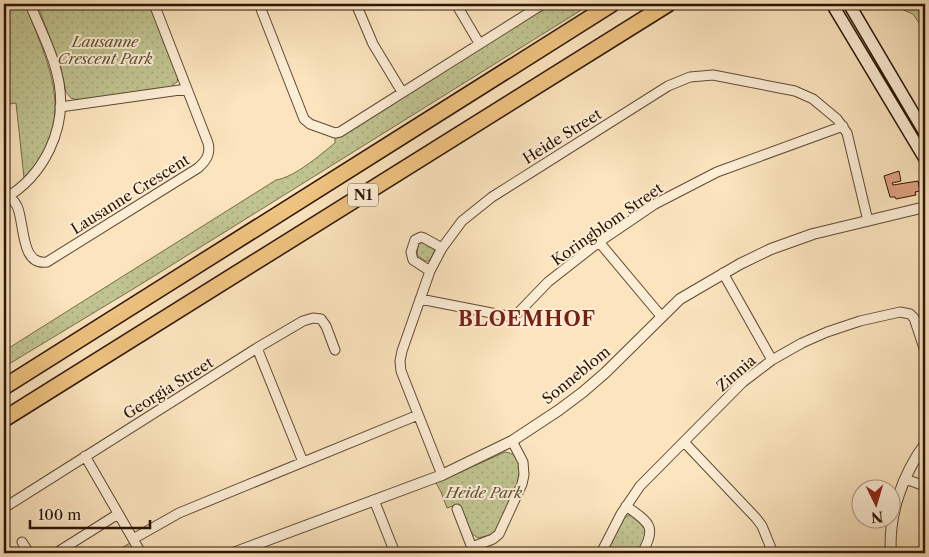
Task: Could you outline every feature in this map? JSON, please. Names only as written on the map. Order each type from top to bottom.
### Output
[{"type":"highway","name":"N1","points":[[4,387],[612,4]]},
{"type":"highway","name":"N1","points":[[4,419],[668,4]]},
{"type":"highway","points":[[4,376],[109,313],[154,291]]},
{"type":"highway","points":[[4,424],[57,385]]},
{"type":"main road","points":[[832,4],[925,159]]},
{"type":"main road","points":[[849,4],[925,133]]},
{"type":"street","points":[[7,198],[27,181],[47,156],[56,132],[60,107],[60,90],[55,68],[30,4]]},
{"type":"street","name":"Lausanne Crescent","points":[[7,198],[16,206],[28,253],[35,260],[47,262],[204,163],[208,157],[209,147],[154,4]]},
{"type":"street","points":[[259,4],[304,119],[310,124],[332,132],[340,132],[543,4]]},
{"type":"street","points":[[356,4],[372,44],[402,92]]},
{"type":"street","points":[[456,4],[479,43]]},
{"type":"street","name":"Heide Street","points":[[442,475],[401,371],[400,361],[430,270],[442,248],[462,221],[492,197],[668,86],[690,77],[713,75],[795,91],[813,99],[843,126],[849,137],[868,221]]},
{"type":"street","points":[[60,107],[187,89]]},
{"type":"street","name":"Koringblom Street","points":[[420,299],[507,316],[512,315],[519,312],[548,282],[600,242],[655,204],[717,172],[843,126]]},
{"type":"street","name":"Sonneblom","points":[[233,553],[442,475],[512,441],[559,410],[606,373],[661,316],[680,300],[723,272],[757,255],[784,244],[826,231],[925,207]]},
{"type":"street","points":[[430,270],[413,260],[411,252],[415,240],[420,237],[424,238],[442,248]]},
{"type":"street","points":[[600,242],[661,316]]},
{"type":"street","points":[[723,272],[772,360]]},
{"type":"street","name":"Zinnia","points":[[601,553],[626,506],[640,486],[743,382],[772,360],[802,343],[827,332],[860,321],[900,312],[910,314],[914,318],[925,351]]},
{"type":"street","name":"Georgia Street","points":[[4,508],[257,348],[304,322],[317,318],[321,319],[326,326],[335,350]]},
{"type":"street","points":[[257,348],[303,462]]},
{"type":"street","points":[[133,539],[179,513],[418,415]]},
{"type":"street","points":[[457,509],[473,550],[499,534],[522,484],[524,466],[512,441]]},
{"type":"street","points":[[684,442],[756,518],[766,533],[773,553]]},
{"type":"street","points":[[891,553],[891,536],[895,509],[905,479],[925,444]]},
{"type":"street","points":[[85,456],[141,553]]},
{"type":"street","points":[[905,479],[925,486]]},
{"type":"street","points":[[374,500],[395,553]]},
{"type":"street","points":[[626,506],[643,519],[649,528],[650,540],[642,553]]},
{"type":"street","points":[[56,553],[118,514]]},
{"type":"street","points":[[22,542],[29,553]]},
{"type":"green space","points":[[4,4],[25,4],[43,49],[54,92],[55,114],[51,135],[41,156],[24,178],[16,103],[4,105]]},
{"type":"green space","name":"Lausanne Crescent Park","points":[[37,4],[150,4],[178,76],[177,82],[169,88],[78,100],[71,98],[66,92],[60,64]]},
{"type":"green space","points":[[551,4],[591,4],[138,286],[4,367],[4,351],[276,180],[299,170],[335,143],[335,136],[344,134]]},
{"type":"green space","points":[[889,4],[925,4],[925,31],[913,14]]},
{"type":"green space","points":[[422,242],[435,251],[429,261],[425,261],[417,255],[418,244]]},
{"type":"green space","name":"Heide Park","points":[[505,452],[514,456],[519,463],[517,486],[499,528],[493,534],[478,538],[471,533],[459,504],[447,508],[436,483]]},
{"type":"green space","points":[[632,515],[638,519],[646,532],[646,537],[638,553],[608,553],[612,540],[622,521],[626,516]]},
{"type":"green space","points":[[130,543],[136,553],[113,553]]},
{"type":"building","points":[[899,171],[901,181],[892,183],[893,185],[918,181],[920,191],[915,192],[916,195],[896,199],[895,197],[890,197],[884,176]]},
{"type":"district","name":"BLOEMHOF","points":[[527,319]]}]
